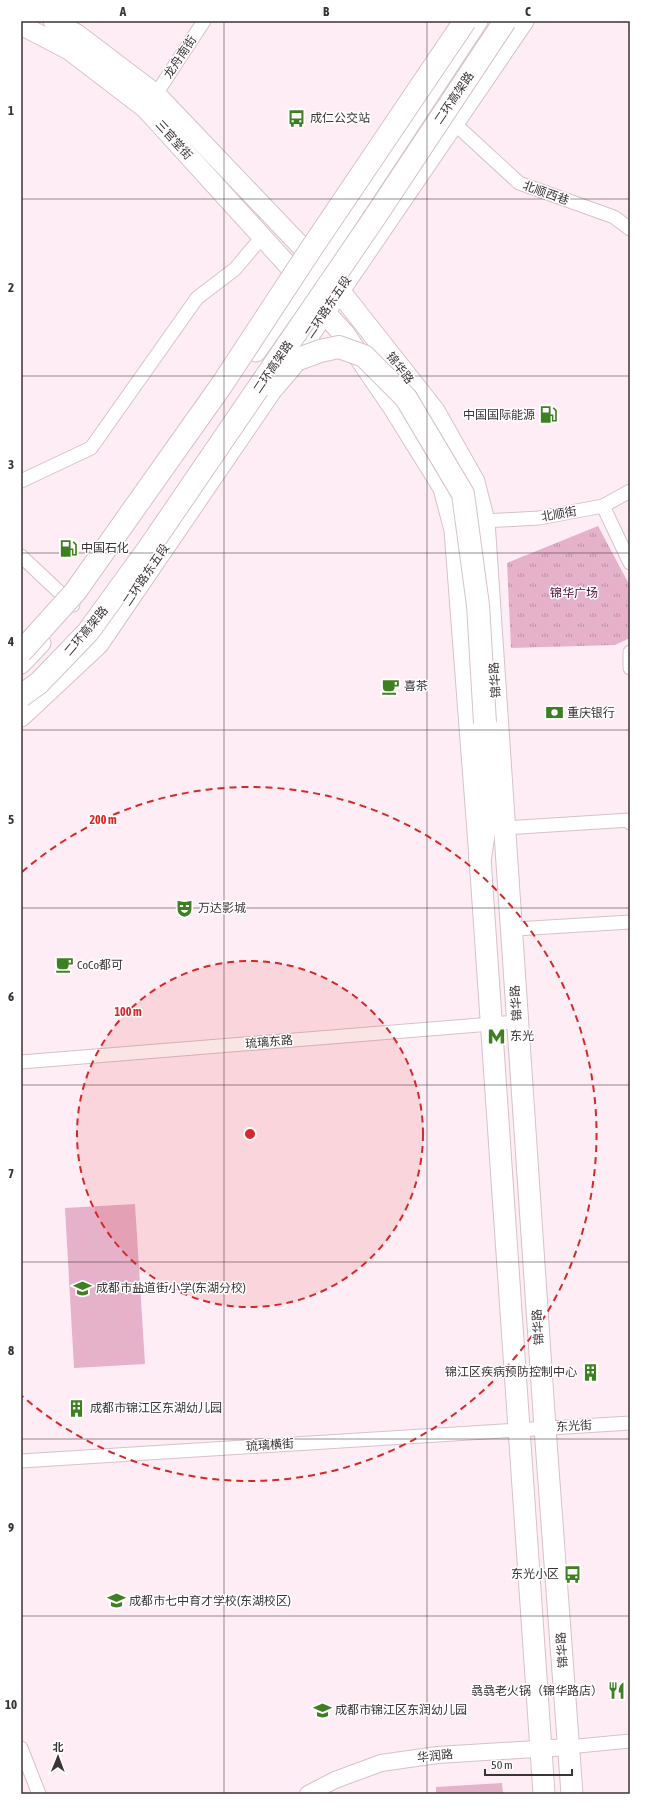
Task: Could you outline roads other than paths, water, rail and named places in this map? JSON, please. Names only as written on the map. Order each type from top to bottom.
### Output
[{"type":"highway","name":"二环高架路","points":[[21,696],[39,683],[88,632],[149,548],[379,210],[505,21]]},
{"type":"highway","points":[[21,652],[75,592],[223,383],[311,249],[469,23]]},
{"type":"highway","points":[[149,548],[186,510],[275,384],[296,360],[320,351],[339,347],[364,356],[406,398],[463,494],[478,605],[489,798],[480,858]]},
{"type":"main road","name":"三官堂街","points":[[53,21],[77,34],[156,94],[318,264]]},
{"type":"main road","name":"二环路东五段","points":[[21,718],[99,644],[338,291],[456,124],[524,21]]},
{"type":"main road","points":[[21,664],[76,607],[318,264],[469,23]]},
{"type":"main road","name":"三官堂街","points":[[21,25],[69,50],[146,109],[304,283]]},
{"type":"main road","name":"锦华路","points":[[318,264],[434,411],[474,482],[484,521],[545,1428],[572,1794]]},
{"type":"main road","points":[[304,283],[324,312],[344,334],[444,488],[455,530],[480,858],[544,1794]]},
{"type":"street","name":"龙舟南街","points":[[156,94],[204,21]]},
{"type":"street","name":"北顺西巷","points":[[456,124],[519,183],[614,217],[630,229]]},
{"type":"street","points":[[21,481],[91,448],[197,298],[235,269],[262,237]]},
{"type":"street","name":"北顺街","points":[[484,521],[539,518],[603,506],[630,492]]},
{"type":"street","points":[[603,506],[630,563]]},
{"type":"street","points":[[21,556],[76,607]]},
{"type":"street","points":[[630,652],[630,668]]},
{"type":"street","points":[[505,828],[630,819],[630,823]]},
{"type":"street","points":[[516,929],[630,922]]},
{"type":"street","name":"琉璃东路","points":[[21,1062],[517,1022]]},
{"type":"street","name":"东光街","points":[[519,1430],[630,1423]]},
{"type":"street","name":"琉璃横街","points":[[21,1461],[519,1430]]},
{"type":"street","points":[[568,1747],[630,1741]]},
{"type":"street","name":"华润路","points":[[308,1794],[335,1780],[381,1763],[437,1755],[568,1747]]},
{"type":"street","points":[[21,1748],[39,1794]]},
{"type":"place","name":"成仁公交站","points":[[297,118]]},
{"type":"place","name":"中国国际能源","points":[[548,415]]},
{"type":"place","name":"中国石化","points":[[68,548]]},
{"type":"place","name":"喜茶","points":[[391,686]]},
{"type":"place","name":"重庆银行","points":[[554,713]]},
{"type":"place","name":"万达影城","points":[[185,908]]},
{"type":"place","name":"CoCo都可","points":[[64,965]]},
{"type":"place","name":"东光","points":[[497,1036]]},
{"type":"place","name":"成都市盐道街小学(东湖分校)","points":[[83,1288]]},
{"type":"place","name":"锦江区疾病预防控制中心","points":[[590,1372]]},
{"type":"place","name":"成都市锦江区东湖幼儿园","points":[[77,1408]]},
{"type":"place","name":"东光小区","points":[[572,1574]]},
{"type":"place","name":"成都市七中育才学校(东湖校区)","points":[[116,1601]]},
{"type":"place","name":"骉骉老火锅（锦华路店）","points":[[616,1691]]},
{"type":"place","name":"成都市锦江区东润幼儿园","points":[[322,1710]]},
{"type":"park label","name":"锦华广场","points":[[574,593]]}]
